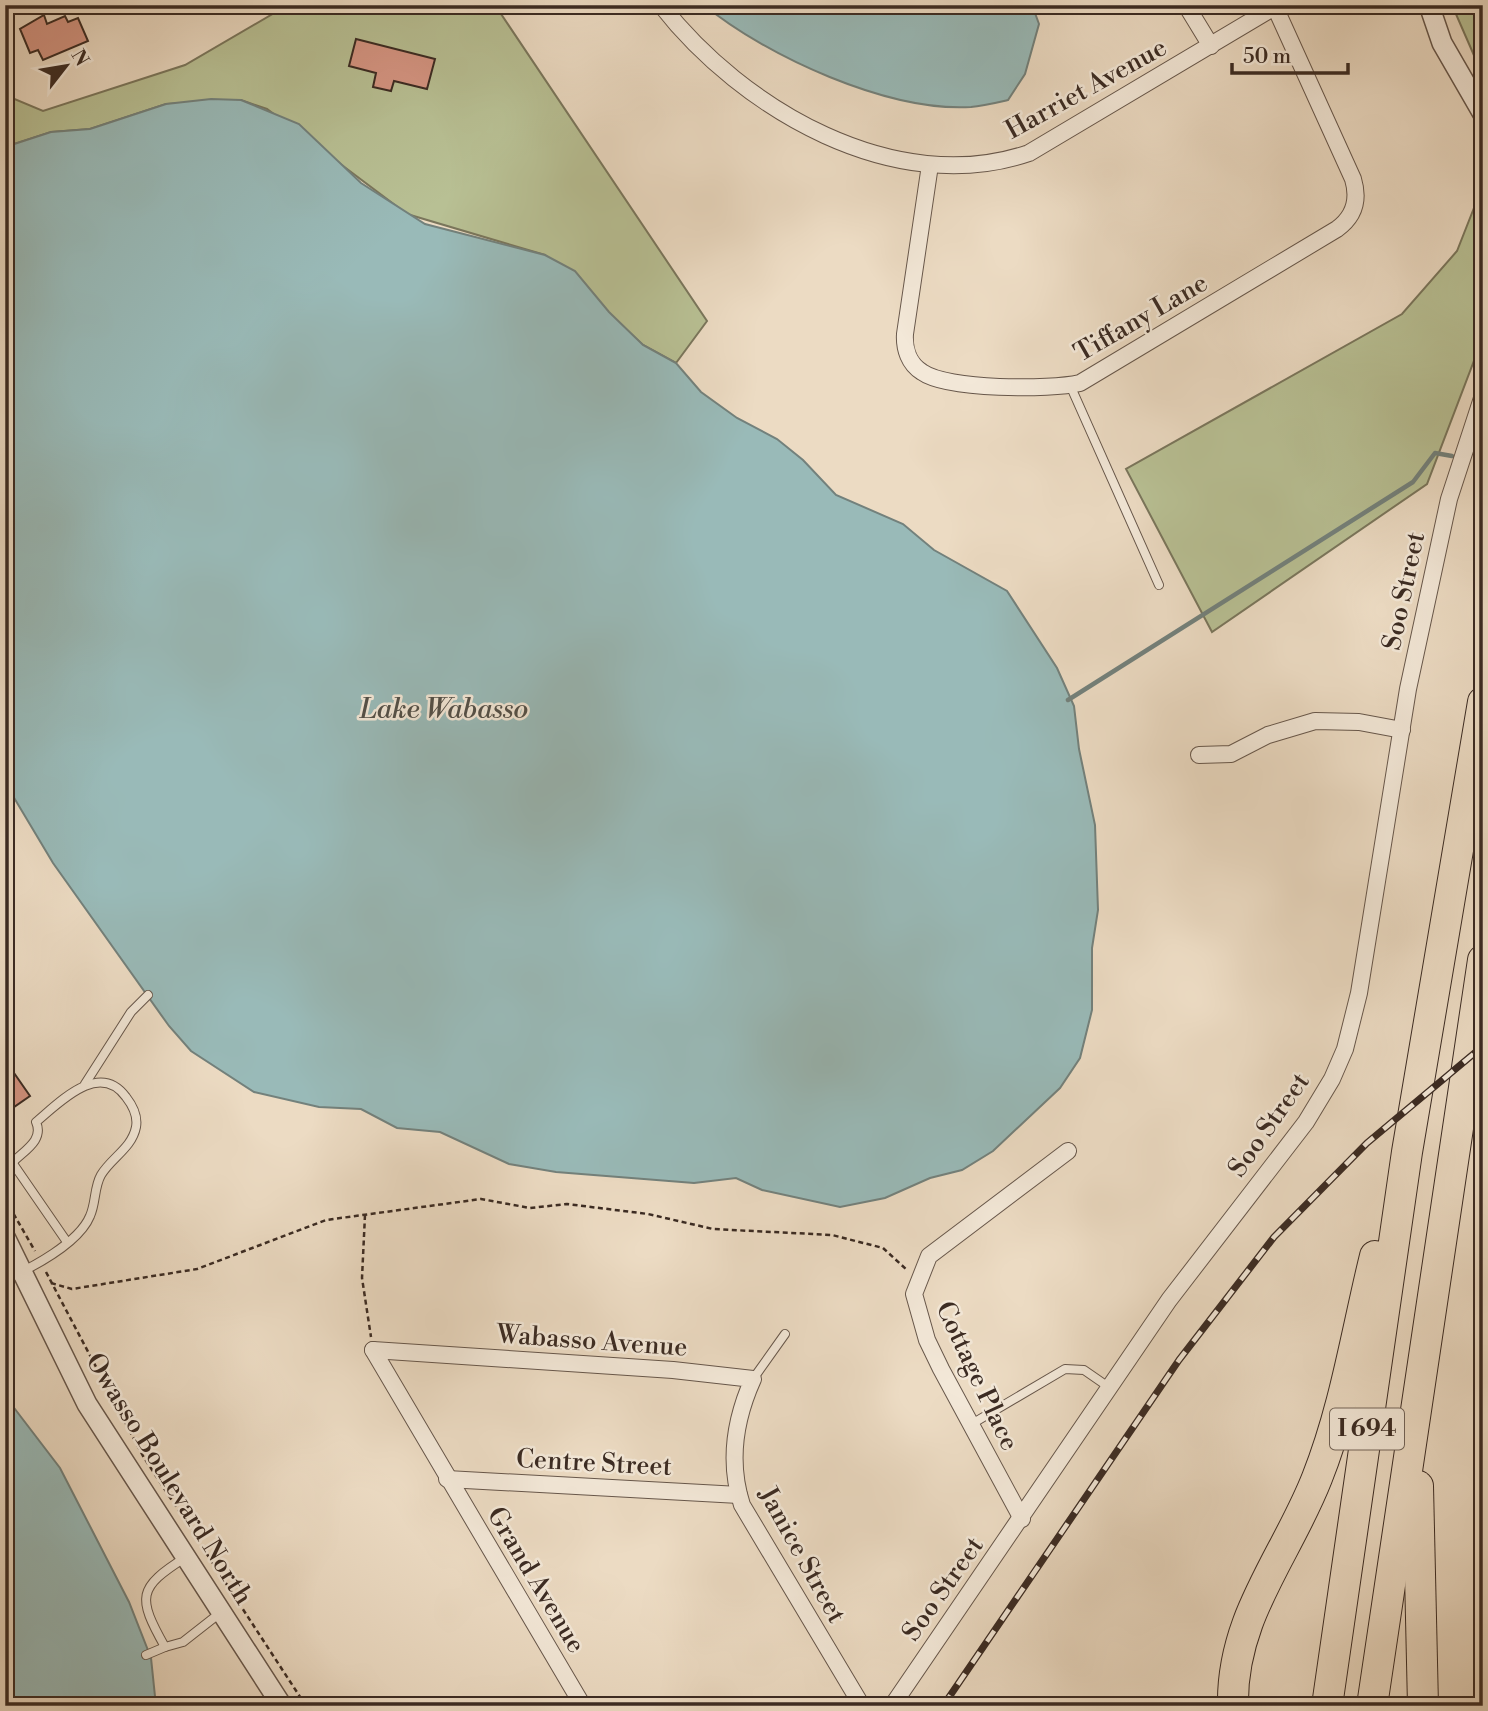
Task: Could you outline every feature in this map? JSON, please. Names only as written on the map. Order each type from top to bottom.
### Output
[{"type":"highway","name":"I 694","points":[[1327,1706],[1407,1152],[1483,702]]},
{"type":"highway","name":"I 694","points":[[1372,1706],[1483,960]]},
{"type":"highway","points":[[1233,1706],[1239,1642],[1255,1604],[1291,1536],[1326,1452],[1386,1210],[1407,1152]]},
{"type":"highway","points":[[1416,1404],[1423,1706]]},
{"type":"street","name":"Harriet Avenue","points":[[661,5],[691,41],[724,71],[784,113],[858,147],[930,165],[980,166],[1029,153],[1277,6]]},
{"type":"street","points":[[1186,5],[1210,46]]},
{"type":"street","points":[[1429,5],[1442,43],[1483,114]]},
{"type":"street","name":"Tiffany Lane","points":[[930,165],[905,334],[911,361],[919,371],[942,380],[1033,388],[1070,385],[1111,366],[1338,229],[1351,215],[1356,203],[1353,178],[1277,6]]},
{"type":"street","name":"Soo Street","points":[[892,1706],[1169,1300],[1313,1113],[1332,1079],[1345,1049],[1359,993],[1402,730],[1449,499],[1483,395]]},
{"type":"street","points":[[1199,755],[1231,754],[1268,735],[1315,721],[1339,720],[1402,730]]},
{"type":"street","name":"Cottage Place","points":[[1022,1519],[927,1340],[916,1310],[914,1294],[919,1275],[929,1256],[944,1243],[981,1220],[1068,1152]]},
{"type":"street","name":"Owasso Boulevard North","points":[[5,1237],[24,1271],[74,1382],[282,1706]]},
{"type":"street","name":"Wabasso Avenue","points":[[373,1350],[673,1370],[753,1379]]},
{"type":"street","name":"Grand Avenue","points":[[373,1350],[583,1706]]},
{"type":"street","name":"Janice Street","points":[[753,1379],[736,1434],[734,1465],[739,1495],[752,1524],[862,1706]]},
{"type":"street","name":"Centre Street","points":[[447,1479],[739,1495]]},
{"type":"lane","points":[[1070,385],[1159,584]]},
{"type":"lane","points":[[13,1161],[37,1139],[40,1129],[36,1122],[85,1084],[131,1012],[148,995]]},
{"type":"lane","points":[[5,1280],[41,1261],[67,1242],[90,1217],[97,1181],[136,1128],[136,1114],[122,1091],[108,1084],[85,1084]]},
{"type":"lane","points":[[5,1152],[67,1242]]},
{"type":"lane","points":[[753,1379],[785,1334]]},
{"type":"lane","points":[[970,1425],[1065,1369],[1084,1370],[1110,1388]]},
{"type":"lane","points":[[165,1647],[148,1616],[145,1593],[156,1576],[186,1558]]},
{"type":"lane","points":[[146,1655],[183,1642],[222,1612]]},
{"type":"path","points":[[5,1199],[41,1261],[143,1456],[306,1706]]},
{"type":"path","points":[[51,1283],[72,1289],[197,1269],[326,1220],[481,1199],[530,1208],[567,1204],[648,1214],[713,1228],[832,1235],[883,1248],[903,1268],[919,1275]]},
{"type":"path","points":[[365,1215],[362,1278],[373,1350]]},
{"type":"green space","points":[[288,5],[495,5],[707,321],[676,363],[643,345],[545,255],[407,214],[267,109],[241,100],[166,104],[90,129],[51,132],[5,147],[5,95],[43,111],[185,65]]},
{"type":"green space","points":[[1452,5],[1483,5],[1483,76]]},
{"type":"green space","points":[[1483,185],[1483,337],[1427,484],[1212,632],[1126,469],[1402,314],[1457,251]]},
{"type":"water","points":[[704,5],[1032,5],[1039,24],[1025,74],[1008,100],[971,107],[938,106],[903,100],[830,77],[760,43]]},
{"type":"water","name":"Lake Wabasso","points":[[211,99],[241,100],[299,124],[361,183],[425,224],[545,255],[575,271],[609,312],[643,345],[676,363],[701,392],[737,418],[777,439],[803,460],[836,495],[903,524],[934,550],[1007,591],[1057,668],[1074,706],[1079,749],[1095,825],[1098,910],[1092,948],[1092,1010],[1080,1058],[1060,1088],[993,1151],[962,1170],[930,1178],[885,1198],[840,1207],[762,1190],[736,1178],[694,1183],[556,1172],[509,1164],[440,1132],[397,1128],[361,1109],[319,1107],[254,1092],[191,1051],[169,1026],[53,863],[7,786],[5,147],[51,132],[90,129],[166,104]]},
{"type":"water","points":[[5,1396],[60,1468],[129,1602],[151,1658],[156,1706],[5,1706]]},
{"type":"building","points":[[44,15],[47,24],[65,16],[68,22],[78,18],[88,41],[43,60],[38,50],[30,53],[20,29]]},
{"type":"building","points":[[356,39],[435,59],[427,89],[394,81],[391,91],[373,87],[376,73],[349,66]]},
{"type":"building","points":[[5,1060],[30,1096],[14,1107],[5,1094]]},
{"type":"waterway","points":[[1068,700],[1413,482],[1435,453],[1452,456]]},
{"type":"railway","points":[[943,1706],[1179,1360],[1274,1237],[1367,1143],[1483,1046]]}]
